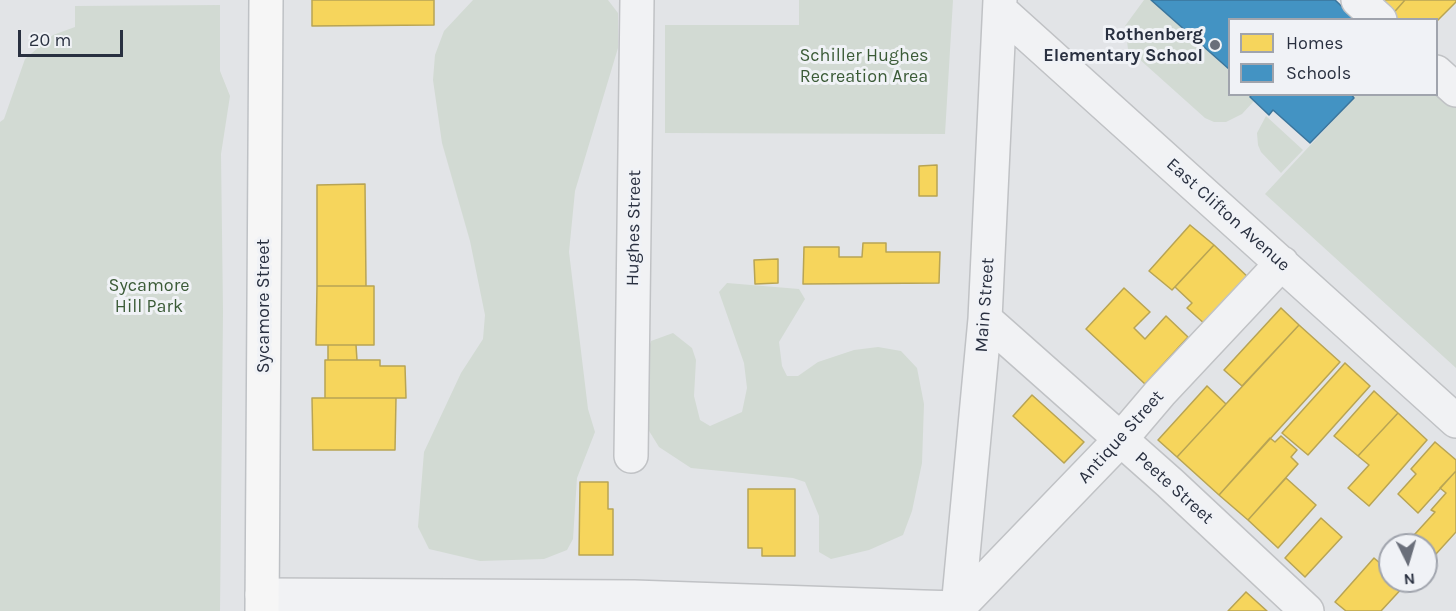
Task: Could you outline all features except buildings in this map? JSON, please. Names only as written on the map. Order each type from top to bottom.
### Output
[{"type":"main road","name":"Sycamore Street","points":[[262,603],[266,0]]},
{"type":"street","name":"Hughes Street","points":[[631,456],[637,0]]},
{"type":"street","points":[[1358,0],[1378,18]]},
{"type":"street","name":"East Clifton Avenue","points":[[1000,5],[1456,421]]},
{"type":"street","name":"Main Street","points":[[959,610],[985,319],[1000,5]]},
{"type":"street","points":[[1438,73],[1456,90]]},
{"type":"street","name":"Antique Street","points":[[959,610],[1120,440],[1160,393],[1282,263]]},
{"type":"street","name":"Peete Street","points":[[985,319],[1307,611]]},
{"type":"street","points":[[262,603],[634,597],[959,610]]},
{"type":"green space","points":[[473,0],[608,0],[618,13],[618,48],[575,191],[569,252],[588,409],[595,432],[577,478],[573,539],[567,550],[544,559],[480,561],[429,549],[418,527],[424,452],[461,373],[483,339],[485,315],[470,241],[442,143],[433,80],[435,55],[444,31]]},
{"type":"green space","name":"Schiller Hughes Recreation Area","points":[[799,0],[953,0],[945,134],[665,133],[665,25],[799,25]]},
{"type":"green space","points":[[1144,0],[1151,0],[1228,69],[1228,96],[1251,96],[1254,101],[1242,114],[1226,122],[1214,122],[1205,118],[1128,49],[1125,26]]},
{"type":"green space","name":"Sycamore Hill Park","points":[[220,5],[220,71],[230,96],[221,154],[223,312],[220,611],[0,611],[0,122],[4,119],[25,59],[53,35],[75,27],[75,6]]},
{"type":"green space","points":[[1438,95],[1456,103],[1456,368],[1265,194],[1354,98],[1352,96]]},
{"type":"green space","points":[[1266,116],[1303,150],[1281,173],[1261,152],[1258,145],[1257,133]]},
{"type":"green space","points":[[727,283],[799,289],[805,299],[779,342],[782,366],[787,376],[798,376],[818,362],[854,350],[878,347],[901,351],[917,368],[924,404],[922,463],[912,511],[903,535],[869,550],[831,559],[819,552],[819,516],[805,482],[793,478],[691,468],[659,447],[646,426],[647,353],[651,341],[673,333],[692,348],[696,360],[694,396],[700,420],[710,426],[742,412],[747,388],[744,363],[719,292]]},
{"type":"place","name":"Rothenberg Elementary School","points":[[1215,45]]}]
